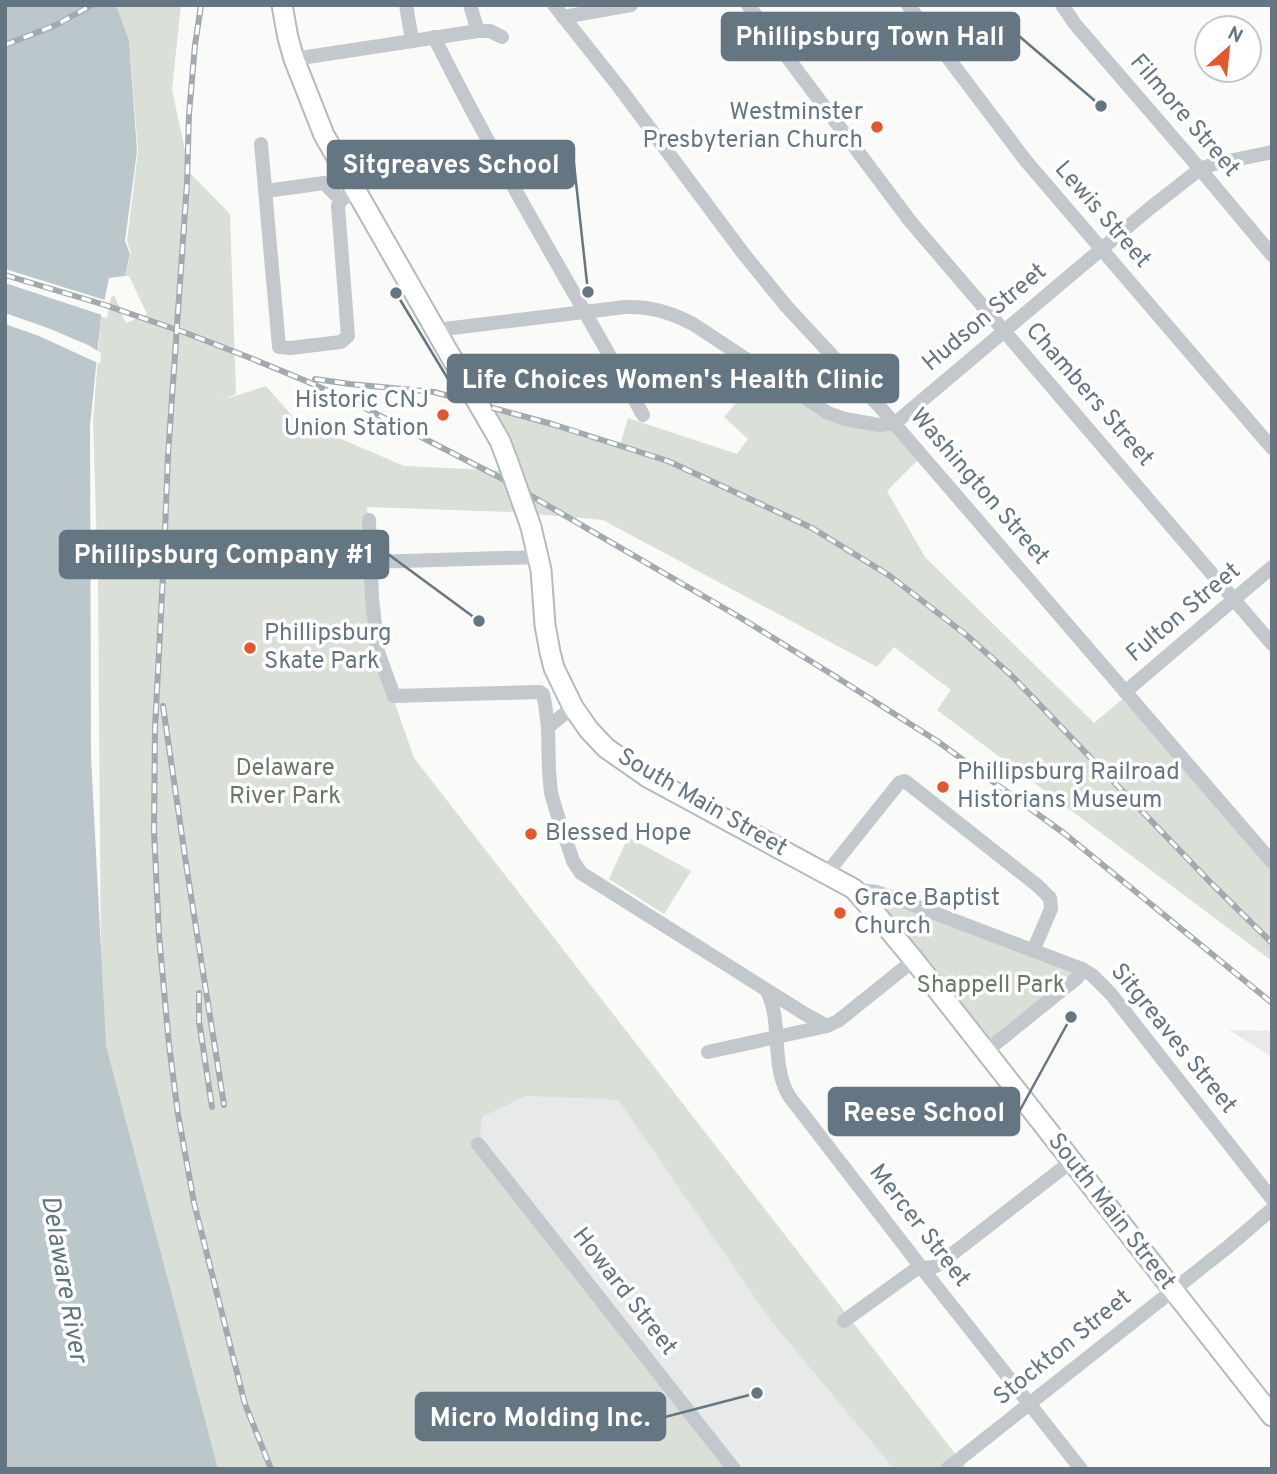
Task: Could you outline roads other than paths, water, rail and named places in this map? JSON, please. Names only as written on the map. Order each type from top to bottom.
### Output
[{"type":"main road","name":"South Main Street","points":[[282,5],[294,59],[349,196],[436,330],[500,441],[539,556],[554,668],[573,707],[589,730],[606,748],[649,778],[854,889],[914,960],[1272,1416]]},
{"type":"street","points":[[406,5],[412,40]]},
{"type":"street","points":[[470,5],[478,31]]},
{"type":"street","points":[[559,11],[631,5]]},
{"type":"street","name":"Chambers Street","points":[[748,5],[910,221],[1272,645]]},
{"type":"street","name":"Lewis Street","points":[[908,5],[1007,138],[1272,448]]},
{"type":"street","name":"Filmore Street","points":[[1066,6],[1075,24],[1272,255]]},
{"type":"street","name":"Washington Street","points":[[559,11],[787,307],[894,423],[1272,862]]},
{"type":"street","points":[[294,59],[478,31],[491,31],[502,37]]},
{"type":"street","points":[[434,37],[495,153],[643,415]]},
{"type":"street","points":[[261,144],[279,347],[341,342],[348,336],[349,330],[338,206],[349,196],[324,183],[266,191]]},
{"type":"street","name":"Hudson Street","points":[[894,423],[1200,169],[1214,163],[1272,152]]},
{"type":"street","points":[[436,330],[639,307],[666,312],[692,324],[828,413],[879,425],[894,423]]},
{"type":"street","points":[[369,520],[372,598],[378,652],[394,696],[537,691],[543,694],[548,727],[551,793],[575,866],[589,878],[827,1026]]},
{"type":"street","points":[[370,562],[539,556]]},
{"type":"street","name":"Fulton Street","points":[[1125,692],[1272,567]]},
{"type":"street","points":[[548,727],[573,707]]},
{"type":"street","points":[[827,873],[899,783],[905,782],[1050,898],[1051,909],[1033,951]]},
{"type":"street","name":"Sitgreaves Street","points":[[854,889],[876,892],[903,901],[1092,975],[1111,995],[1272,1199]]},
{"type":"street","points":[[708,1052],[827,1026],[838,1021],[914,960]]},
{"type":"street","points":[[985,1052],[1077,978],[1082,970]]},
{"type":"street","name":"Mercer Street","points":[[767,990],[773,1009],[782,1080],[789,1096],[1081,1469]]},
{"type":"street","name":"Howard Street","points":[[478,1144],[734,1469]]},
{"type":"street","points":[[844,1321],[916,1269],[938,1265],[1072,1161]]},
{"type":"street","name":"Stockton Street","points":[[947,1469],[1272,1209]]},
{"type":"water","name":"Delaware River","points":[[5,5],[116,5],[129,40],[137,151],[125,241],[130,254],[125,276],[109,278],[101,317],[90,426],[91,757],[106,1046],[218,1469],[5,1469]]},
{"type":"railway","points":[[5,45],[56,25],[92,5]]},
{"type":"railway","points":[[201,5],[189,114],[187,183],[168,455],[155,728],[154,831],[159,935],[169,1045],[194,1203],[245,1404],[271,1469]]},
{"type":"railway","points":[[5,275],[105,305],[253,359],[359,405],[497,476],[741,618],[937,741],[1065,834],[1272,1003]]},
{"type":"railway","points":[[315,379],[434,392],[552,424],[668,461],[812,528],[890,576],[965,634],[1011,675],[1272,943]]},
{"type":"railway","points":[[163,706],[224,1105]]},
{"type":"railway","points":[[199,993],[199,1021],[212,1107]]},
{"type":"place","name":"Phillipsburg Town Hall","points":[[1101,106]]},
{"type":"place","name":"Westminster Presbyterian Church","points":[[877,127]]},
{"type":"place","name":"Sitgreaves School","points":[[588,292]]},
{"type":"place","name":"Life Choices Women's Health Clinic","points":[[396,293]]},
{"type":"place","name":"Historic CNJ Union Station","points":[[443,415]]},
{"type":"place","name":"Phillipsburg Company #1","points":[[479,621]]},
{"type":"place","name":"Phillipsburg Skate Park","points":[[250,648]]},
{"type":"place","name":"Phillipsburg Railroad Historians Museum","points":[[943,787]]},
{"type":"place","name":"Blessed Hope","points":[[531,834]]},
{"type":"place","name":"Grace Baptist Church","points":[[840,913]]},
{"type":"place","name":"Reese School","points":[[1071,1017]]},
{"type":"place","name":"Micro Molding Inc.","points":[[757,1393]]},
{"type":"park label","name":"Delaware River Park","points":[[285,783]]},
{"type":"park label","name":"Shappell Park","points":[[991,986]]}]
